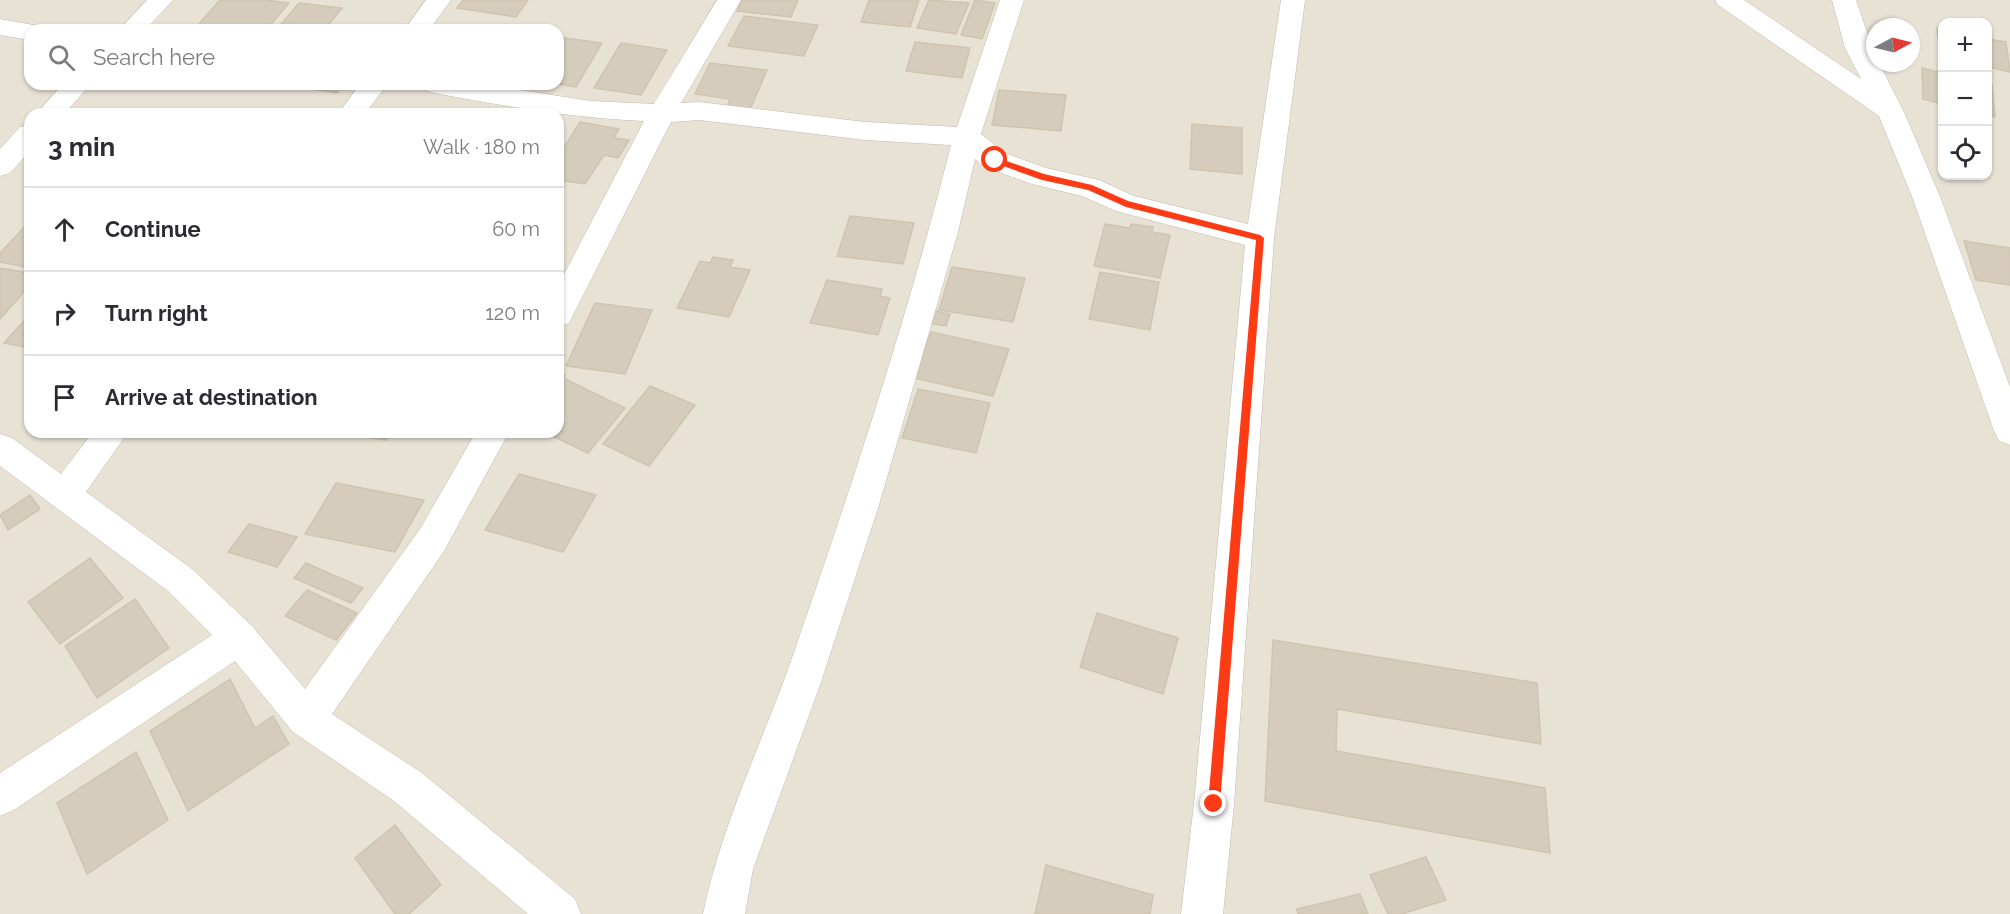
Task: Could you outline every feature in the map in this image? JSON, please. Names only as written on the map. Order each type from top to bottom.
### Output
[{"type":"street","points":[[136,24],[161,0]]},
{"type":"street","points":[[421,24],[439,0]]},
{"type":"street","points":[[564,303],[662,113],[729,0]]},
{"type":"street","points":[[724,914],[733,869],[801,685],[862,505],[945,232],[967,137],[1012,0]]},
{"type":"street","points":[[1202,914],[1216,781],[1260,238],[1293,0]]},
{"type":"street","points":[[1727,0],[1890,112]]},
{"type":"street","points":[[1844,0],[1858,48],[1890,112],[1927,200],[2010,431]]},
{"type":"street","points":[[0,27],[24,31]]},
{"type":"street","points":[[55,108],[72,90]]},
{"type":"street","points":[[356,108],[369,90]]},
{"type":"street","points":[[466,90],[591,110],[662,113],[699,111],[865,131],[967,137],[995,160],[1042,177],[1089,187],[1126,204],[1260,238]]},
{"type":"street","points":[[0,165],[24,140]]},
{"type":"street","points":[[65,494],[107,438]]},
{"type":"street","points":[[306,719],[432,540],[490,438]]},
{"type":"street","points":[[2,452],[65,494],[180,580],[239,638],[306,719],[408,787],[560,914]]},
{"type":"street","points":[[0,796],[239,638]]},
{"type":"shaded area","points":[[0,0],[2010,0],[2010,914],[0,914]]},
{"type":"building","points":[[220,0],[265,0],[289,3],[271,24],[199,24]]},
{"type":"building","points":[[463,0],[528,0],[516,17],[457,8]]},
{"type":"building","points":[[742,0],[798,0],[791,17],[737,11]]},
{"type":"building","points":[[869,0],[919,0],[910,27],[861,22]]},
{"type":"building","points":[[929,0],[969,3],[956,34],[917,28]]},
{"type":"building","points":[[975,0],[995,3],[982,39],[961,35]]},
{"type":"building","points":[[299,3],[342,8],[329,24],[281,24]]},
{"type":"building","points":[[744,16],[818,25],[804,56],[728,46]]},
{"type":"building","points":[[564,38],[602,43],[576,87],[564,85]]},
{"type":"building","points":[[1992,40],[2006,42],[2010,72],[1992,68]]},
{"type":"building","points":[[915,42],[970,48],[962,78],[906,71]]},
{"type":"building","points":[[621,43],[667,50],[641,95],[594,88]]},
{"type":"building","points":[[710,63],[767,70],[749,112],[726,110],[730,99],[695,94]]},
{"type":"building","points":[[1922,68],[1938,72],[1938,103],[1923,99]]},
{"type":"building","points":[[1992,85],[1995,117],[1992,116]]},
{"type":"building","points":[[318,90],[339,90],[337,93]]},
{"type":"building","points":[[999,90],[1066,95],[1061,131],[992,125]]},
{"type":"building","points":[[580,122],[619,129],[614,138],[629,140],[618,158],[604,155],[585,184],[564,181],[564,147]]},
{"type":"building","points":[[1192,124],[1242,128],[1242,174],[1190,169]]},
{"type":"building","points":[[850,216],[914,223],[903,264],[837,256]]},
{"type":"building","points":[[1105,224],[1130,228],[1131,224],[1153,227],[1152,232],[1170,235],[1160,278],[1094,266]]},
{"type":"building","points":[[24,227],[24,267],[0,262],[0,253]]},
{"type":"building","points":[[1964,241],[2010,248],[2010,285],[1976,280]]},
{"type":"building","points":[[713,257],[733,260],[730,267],[750,270],[729,317],[677,308],[700,261],[710,263]]},
{"type":"building","points":[[952,267],[1025,278],[1013,322],[939,310]]},
{"type":"building","points":[[0,268],[24,272],[24,292],[0,319]]},
{"type":"building","points":[[1100,272],[1159,282],[1150,330],[1089,319]]},
{"type":"building","points":[[827,280],[882,289],[880,296],[890,298],[878,335],[810,323]]},
{"type":"building","points":[[595,303],[652,310],[625,374],[566,366]]},
{"type":"building","points":[[930,310],[950,314],[946,326],[926,323]]},
{"type":"building","points":[[24,321],[24,347],[4,343]]},
{"type":"building","points":[[931,332],[1009,349],[993,396],[914,378]]},
{"type":"building","points":[[564,378],[625,408],[588,453],[557,438],[564,438]]},
{"type":"building","points":[[650,386],[695,405],[649,466],[603,444]]},
{"type":"building","points":[[918,389],[990,403],[976,453],[902,438]]},
{"type":"building","points":[[519,474],[596,495],[563,552],[485,530]]},
{"type":"building","points":[[336,483],[424,500],[395,552],[305,534]]},
{"type":"building","points":[[30,495],[40,509],[8,530],[0,515]]},
{"type":"building","points":[[249,524],[297,537],[277,567],[228,552]]},
{"type":"building","points":[[90,558],[123,598],[60,644],[28,602]]},
{"type":"building","points":[[306,563],[363,588],[351,603],[294,578]]},
{"type":"building","points":[[307,590],[357,613],[336,640],[285,616]]},
{"type":"building","points":[[135,599],[169,648],[97,698],[65,646]]},
{"type":"building","points":[[1097,613],[1178,638],[1163,694],[1080,667]]},
{"type":"building","points":[[1273,640],[1537,683],[1541,744],[1337,709],[1336,751],[1545,788],[1550,853],[1265,801]]},
{"type":"building","points":[[230,679],[255,728],[273,716],[289,744],[188,811],[150,731]]},
{"type":"building","points":[[136,752],[168,820],[87,874],[57,803]]},
{"type":"building","points":[[395,825],[441,885],[409,914],[395,914],[355,858]]},
{"type":"building","points":[[1426,857],[1446,900],[1402,914],[1388,914],[1370,875]]},
{"type":"building","points":[[1046,865],[1153,895],[1150,914],[1035,914]]},
{"type":"building","points":[[1360,894],[1368,914],[1298,914],[1297,909]]},
{"type":"route","points":[[995,160],[1042,177],[1089,187],[1126,204],[1260,238],[1214,804]]}]
